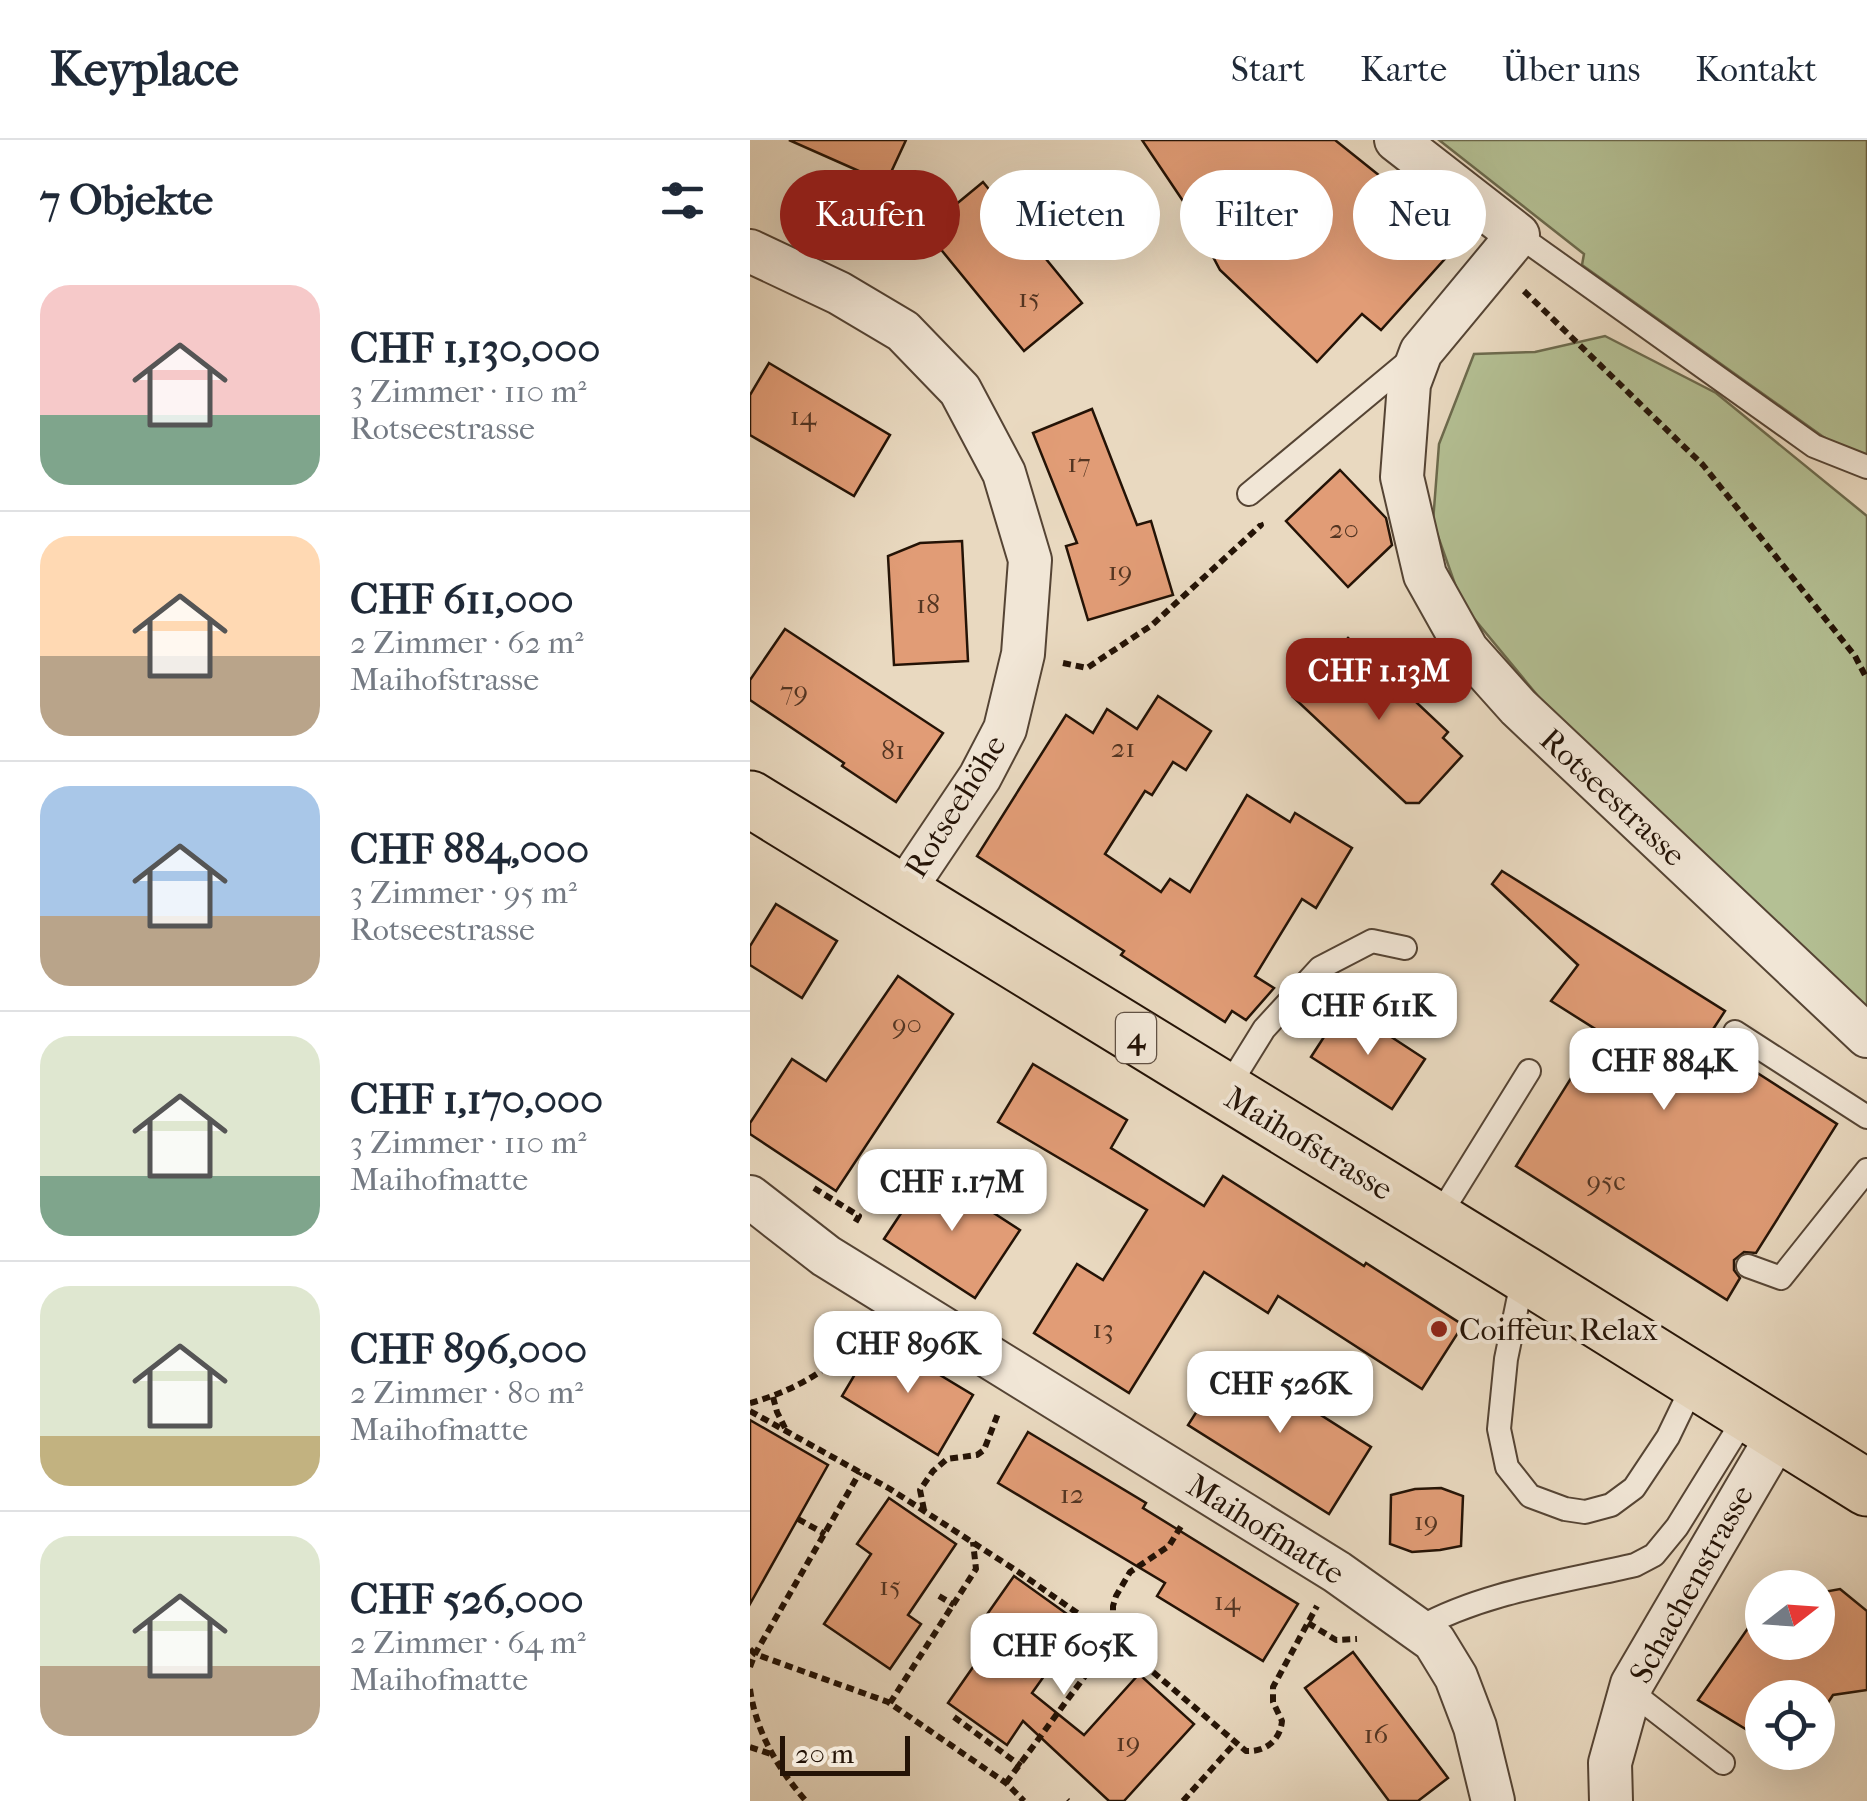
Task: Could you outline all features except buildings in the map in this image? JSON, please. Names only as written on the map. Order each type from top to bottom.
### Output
[{"type":"main road","name":"Maihofstrasse","points":[[750,799],[1867,1488]]},
{"type":"street","points":[[1396,140],[1506,249]]},
{"type":"street","name":"Rotseestrasse","points":[[1506,249],[1420,352],[1409,384],[1402,477],[1425,575],[1468,650],[1518,707],[1867,1036]]},
{"type":"street","name":"Rotseehöhe","points":[[750,252],[839,292],[903,331],[960,390],[1004,474],[1030,560],[1023,654],[1004,729],[980,777],[902,893]]},
{"type":"street","name":"Maihofmatte","points":[[750,1197],[826,1256],[1337,1572],[1419,1628],[1434,1641],[1456,1677],[1475,1727],[1493,1801]]},
{"type":"street","name":"Schachenstrasse","points":[[1611,1801],[1610,1763],[1630,1691],[1763,1423]]},
{"type":"lane","points":[[1506,249],[1814,446],[1867,468]]},
{"type":"lane","points":[[1249,494],[1420,352]]},
{"type":"lane","points":[[1224,1092],[1264,1028],[1320,968],[1372,941],[1405,948]]},
{"type":"lane","points":[[1735,1032],[1867,1117]]},
{"type":"lane","points":[[1436,1220],[1529,1071]]},
{"type":"lane","points":[[1748,1266],[1781,1278],[1867,1170]]},
{"type":"lane","points":[[1524,1274],[1506,1359],[1499,1429],[1507,1468],[1530,1496],[1585,1512],[1611,1504],[1634,1488],[1668,1437],[1695,1382]]},
{"type":"lane","points":[[1419,1628],[1492,1598],[1635,1566],[1654,1555],[1763,1423]]},
{"type":"lane","points":[[1630,1691],[1723,1762]]},
{"type":"path","points":[[1506,249],[1703,465],[1855,656],[1867,678]]},
{"type":"path","points":[[1023,654],[1087,668],[1152,625],[1261,526]]},
{"type":"path","points":[[804,1182],[860,1216],[857,1220]]},
{"type":"path","points":[[750,1407],[822,1370],[852,1341],[842,1334],[844,1330]]},
{"type":"path","points":[[774,1396],[786,1430]]},
{"type":"path","points":[[750,1407],[973,1541],[1113,1638],[1246,1750],[1253,1752],[1278,1737],[1282,1721],[1273,1702],[1273,1687],[1326,1592]]},
{"type":"path","points":[[925,1511],[920,1490],[934,1471],[946,1460],[978,1455],[984,1450],[998,1415]]},
{"type":"path","points":[[750,1667],[752,1651],[860,1472]]},
{"type":"path","points":[[798,1519],[824,1534]]},
{"type":"path","points":[[1006,1783],[1113,1638],[1113,1606],[1130,1572],[1170,1546],[1180,1528]]},
{"type":"path","points":[[890,1703],[976,1569],[973,1541]]},
{"type":"path","points":[[939,1596],[954,1605]]},
{"type":"path","points":[[1308,1623],[1336,1640],[1367,1641]]},
{"type":"path","points":[[752,1651],[890,1703],[1006,1783],[1024,1801]]},
{"type":"path","points":[[750,1690],[756,1716],[780,1770],[806,1801]]},
{"type":"path","points":[[954,1717],[1021,1766]]},
{"type":"path","points":[[1183,1801],[1235,1744]]},
{"type":"path","points":[[750,1747],[772,1754]]},
{"type":"path","points":[[796,1790],[798,1801]]},
{"type":"green space","points":[[1439,140],[1867,140],[1867,456],[1859,458],[1822,436],[1582,265],[1584,254],[1486,177],[1486,170],[1477,170]]},
{"type":"green space","points":[[1605,336],[1716,393],[1867,516],[1867,1018],[1599,770],[1462,604],[1433,522],[1439,444],[1474,354],[1535,352]]},
{"type":"place","name":"Coiffeur Relax","points":[[1439,1329]]}]
